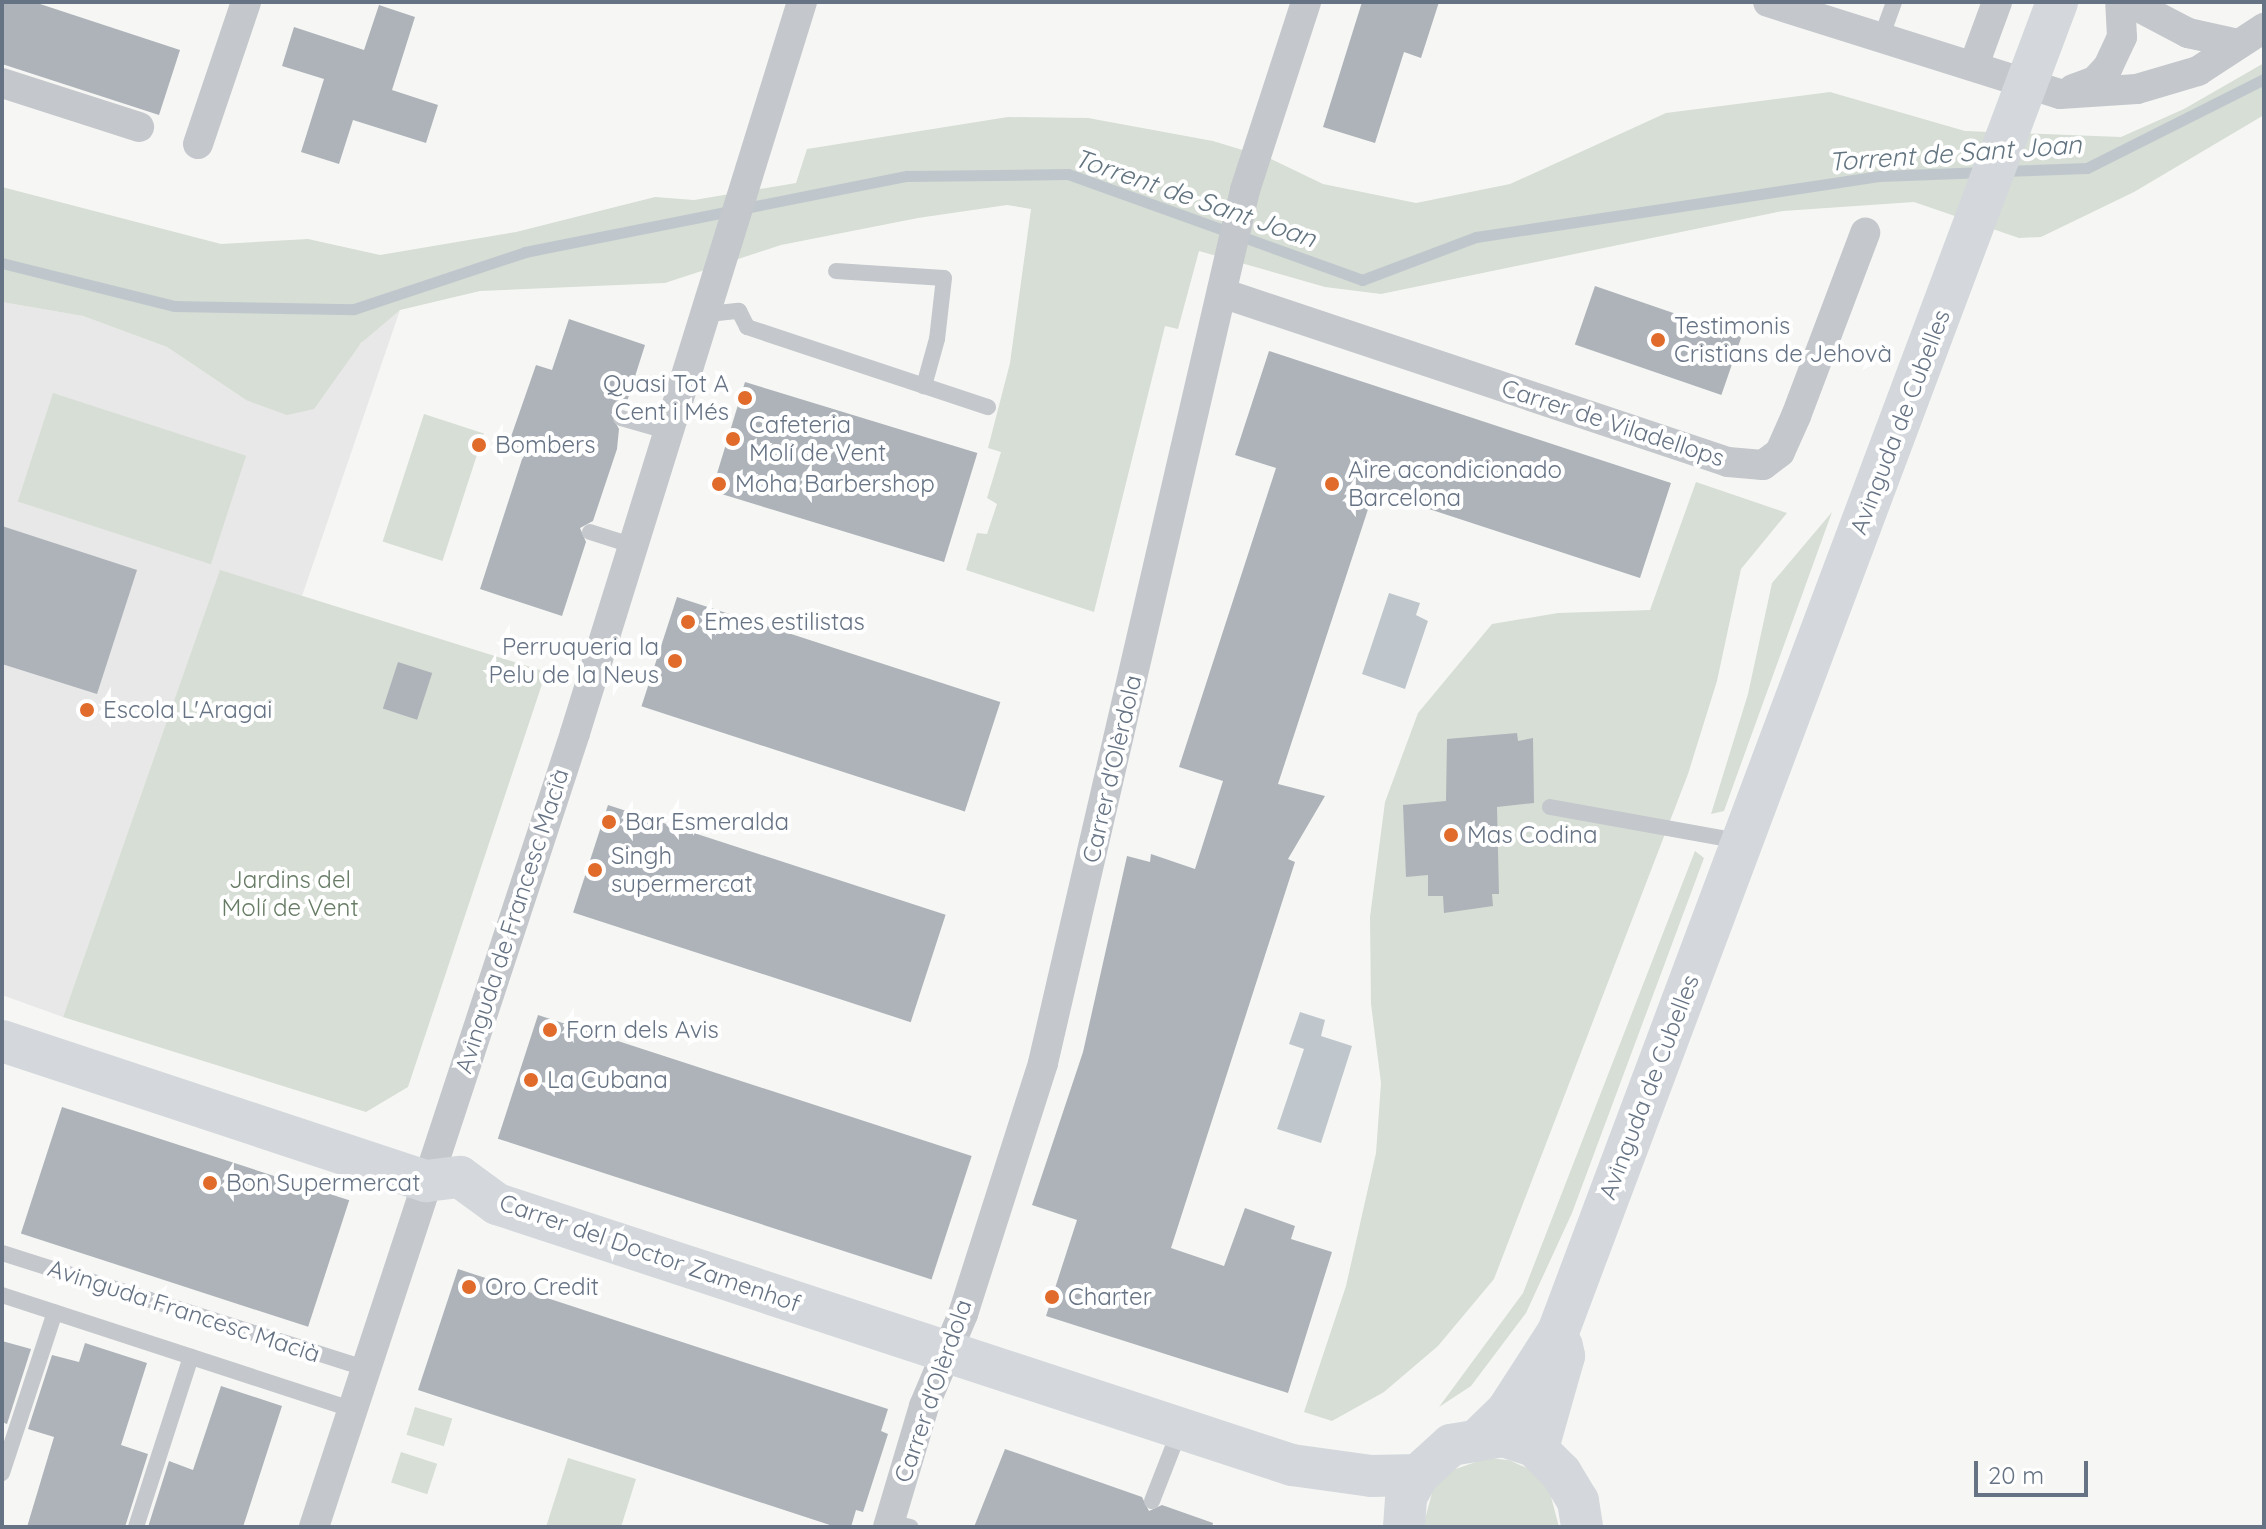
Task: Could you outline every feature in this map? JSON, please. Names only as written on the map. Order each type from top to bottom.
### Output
[{"type":"street","points":[[198,144],[246,2]]},
{"type":"street","points":[[708,314],[802,2]]},
{"type":"street","name":"Carrer d'Olèrdola","points":[[895,1525],[924,1406],[948,1352],[1043,1063],[1228,262],[1256,155],[1306,2]]},
{"type":"street","points":[[1768,2],[1974,65],[2033,98],[2137,89],[2198,71],[2264,28]]},
{"type":"street","points":[[1974,65],[1997,2]]},
{"type":"street","name":"Avinguda de Cubelles","points":[[1558,1332],[1977,222],[2033,98],[2057,2]]},
{"type":"street","points":[[2033,98],[2095,81],[2108,67],[2122,37],[2120,2]]},
{"type":"street","points":[[2129,2],[2188,33],[2238,44]]},
{"type":"street","points":[[2,83],[139,127]]},
{"type":"street","name":"Carrer de Viladellops","points":[[1222,293],[1728,462],[1763,465],[1780,452],[1796,416],[1865,233]]},
{"type":"street","name":"Avinguda de Francesc Macià","points":[[314,1527],[708,314]]},
{"type":"street","name":"Carrer del Doctor Zamenhof","points":[[2,1041],[426,1181],[460,1177],[497,1204],[1180,1429],[1302,1466]]},
{"type":"street","points":[[1478,1439],[1507,1411],[1558,1332]]},
{"type":"street","points":[[1538,1448],[1564,1356],[1558,1332]]},
{"type":"street","points":[[1403,1527],[1406,1497],[1418,1475],[1451,1445],[1503,1436],[1538,1448],[1578,1501],[1582,1527]]},
{"type":"street","points":[[1302,1466],[1371,1476],[1418,1475]]},
{"type":"street","points":[[1302,1466],[1377,1507],[1403,1527]]},
{"type":"lane","points":[[1881,38],[1894,2]]},
{"type":"lane","points":[[836,271],[944,278],[937,339],[924,386]]},
{"type":"lane","points":[[708,314],[739,311],[747,327],[988,407]]},
{"type":"lane","points":[[621,418],[670,432]]},
{"type":"lane","points":[[590,532],[634,546]]},
{"type":"lane","points":[[1550,807],[1741,842]]},
{"type":"lane","name":"Avinguda Francesc Macià","points":[[2,1253],[367,1369]]},
{"type":"lane","name":"Avinguda Francesc Macià","points":[[2,1295],[353,1410]]},
{"type":"lane","points":[[2,1473],[55,1312]]},
{"type":"lane","points":[[136,1527],[191,1357]]},
{"type":"lane","points":[[1152,1501],[1180,1429]]},
{"type":"shaded area","name":"Escola L'Aragai","points":[[2,302],[83,316],[167,347],[246,400],[348,358],[376,327],[400,310],[302,596],[220,571],[63,1017],[2,995]]},
{"type":"shaded area","points":[[1389,593],[1420,603],[1416,615],[1428,621],[1405,689],[1362,674]]},
{"type":"shaded area","points":[[1300,1012],[1325,1020],[1321,1036],[1352,1046],[1321,1143],[1277,1129],[1304,1049],[1289,1044]]},
{"type":"green space","points":[[2264,63],[2264,115],[2134,192],[2041,237],[2019,238],[1914,202],[1783,211],[1381,294],[1325,287],[1199,251],[1178,329],[1165,326],[1094,612],[966,570],[977,533],[987,534],[997,504],[987,498],[1001,452],[988,448],[1010,363],[1031,209],[1007,205],[918,218],[781,245],[665,283],[480,291],[400,310],[361,343],[314,409],[287,415],[246,400],[167,347],[83,316],[2,302],[2,187],[221,244],[308,239],[380,255],[516,232],[655,197],[694,200],[796,183],[807,149],[1008,117],[1088,118],[1213,141],[1269,158],[1323,184],[1416,203],[1510,184],[1666,113],[1830,92],[1965,131],[2121,137],[2184,109]]},
{"type":"green space","points":[[53,393],[246,456],[211,564],[18,501]]},
{"type":"green space","points":[[424,414],[484,433],[443,561],[383,541]]},
{"type":"green space","points":[[1696,482],[1787,513],[1741,569],[1717,681],[1688,774],[1494,1279],[1438,1346],[1384,1392],[1332,1421],[1304,1412],[1346,1286],[1376,1153],[1381,1083],[1371,1004],[1370,917],[1385,802],[1418,713],[1492,624],[1558,613],[1650,610]]},
{"type":"green space","points":[[1832,512],[1724,811],[1711,814],[1748,694],[1772,583]]},
{"type":"green space","name":"Jardins del Molí de Vent","points":[[220,570],[546,672],[408,1087],[366,1112],[63,1017]]},
{"type":"green space","points":[[1695,851],[1704,858],[1572,1213],[1526,1313],[1471,1386],[1439,1407],[1523,1293]]},
{"type":"green space","points":[[415,1407],[452,1418],[444,1446],[407,1435]]},
{"type":"green space","points":[[401,1452],[437,1464],[427,1494],[391,1482]]},
{"type":"green space","points":[[568,1458],[636,1479],[621,1527],[546,1527]]},
{"type":"green space","points":[[1487,1458],[1509,1460],[1533,1471],[1549,1489],[1559,1527],[1423,1527],[1433,1489],[1450,1471]]},
{"type":"building","points":[[2,2],[34,2],[180,50],[159,115],[2,64]]},
{"type":"building","points":[[1362,2],[1439,2],[1421,58],[1404,52],[1375,143],[1323,127]]},
{"type":"building","points":[[379,5],[415,17],[392,90],[438,105],[426,143],[353,120],[339,164],[301,152],[324,79],[282,66],[294,27],[364,50]]},
{"type":"building","name":"Testimonis Cristians de Jehovà","points":[[1595,286],[1742,336],[1721,395],[1575,345]]},
{"type":"building","points":[[569,319],[645,345],[625,408],[611,414],[619,429],[617,449],[593,521],[580,528],[586,542],[562,616],[480,589],[524,453],[507,448],[536,365],[552,370]]},
{"type":"building","points":[[1269,351],[1671,483],[1640,578],[1374,491],[1278,784],[1325,796],[1288,859],[1295,862],[1171,1248],[1224,1266],[1245,1208],[1295,1226],[1291,1239],[1332,1252],[1288,1393],[1046,1316],[1077,1220],[1032,1205],[1083,1052],[1127,856],[1150,862],[1151,854],[1195,869],[1223,781],[1179,767],[1276,468],[1235,455]]},
{"type":"building","points":[[745,382],[977,453],[944,562],[712,491]]},
{"type":"building","points":[[2,526],[137,570],[97,694],[2,664]]},
{"type":"building","points":[[677,597],[1000,702],[965,811],[641,706]]},
{"type":"building","points":[[398,662],[432,673],[417,720],[383,709]]},
{"type":"building","name":"Mas Codina","points":[[1517,733],[1518,741],[1533,738],[1534,803],[1497,807],[1499,894],[1492,894],[1493,906],[1444,913],[1443,896],[1428,896],[1428,875],[1406,877],[1403,805],[1446,801],[1447,739]]},
{"type":"building","points":[[608,805],[946,915],[911,1022],[573,912]]},
{"type":"building","points":[[538,1015],[972,1156],[932,1280],[498,1139]]},
{"type":"building","points":[[62,1107],[349,1200],[308,1327],[21,1233]]},
{"type":"building","points":[[458,1269],[888,1409],[881,1431],[888,1434],[863,1512],[856,1510],[851,1527],[836,1527],[418,1390]]},
{"type":"building","points":[[2,1341],[31,1349],[7,1424],[2,1422]]},
{"type":"building","points":[[85,1343],[147,1363],[121,1445],[148,1454],[125,1527],[27,1527],[54,1437],[28,1429],[52,1355],[79,1362]]},
{"type":"building","points":[[221,1386],[282,1406],[243,1527],[148,1527],[169,1461],[193,1470]]},
{"type":"building","points":[[1005,1449],[1142,1497],[1149,1511],[1162,1505],[1213,1523],[1212,1527],[974,1527]]},
{"type":"waterway","name":"Torrent de Sant Joan","points":[[2002,171],[2087,168],[2264,79]]},
{"type":"waterway","name":"Torrent de Sant Joan","points":[[2,263],[174,306],[354,309],[525,252],[907,176],[1068,174],[1362,280],[1476,237],[1880,176],[1985,172]]},
{"type":"place","name":"Testimonis Cristians de Jehovà","points":[[1658,340]]},
{"type":"place","name":"Quasi Tot A Cent i Més","points":[[745,398]]},
{"type":"place","name":"Cafeteria Molí de Vent","points":[[733,439]]},
{"type":"place","name":"Bombers","points":[[479,445]]},
{"type":"place","name":"Moha Barbershop","points":[[719,484]]},
{"type":"place","name":"Aire acondicionado Barcelona","points":[[1332,484]]},
{"type":"place","name":"Emes estilistas","points":[[688,622]]},
{"type":"place","name":"Perruqueria la Pelu de la Neus","points":[[675,661]]},
{"type":"place","name":"Escola L'Aragai","points":[[87,710]]},
{"type":"place","name":"Bar Esmeralda","points":[[609,822]]},
{"type":"place","name":"Mas Codina","points":[[1451,835]]},
{"type":"place","name":"Singh supermercat","points":[[595,870]]},
{"type":"place","name":"Forn dels Avis","points":[[550,1030]]},
{"type":"place","name":"La Cubana","points":[[531,1080]]},
{"type":"place","name":"Bon Supermercat","points":[[210,1183]]},
{"type":"place","name":"Oro Credit","points":[[469,1287]]},
{"type":"place","name":"Charter","points":[[1052,1297]]}]
